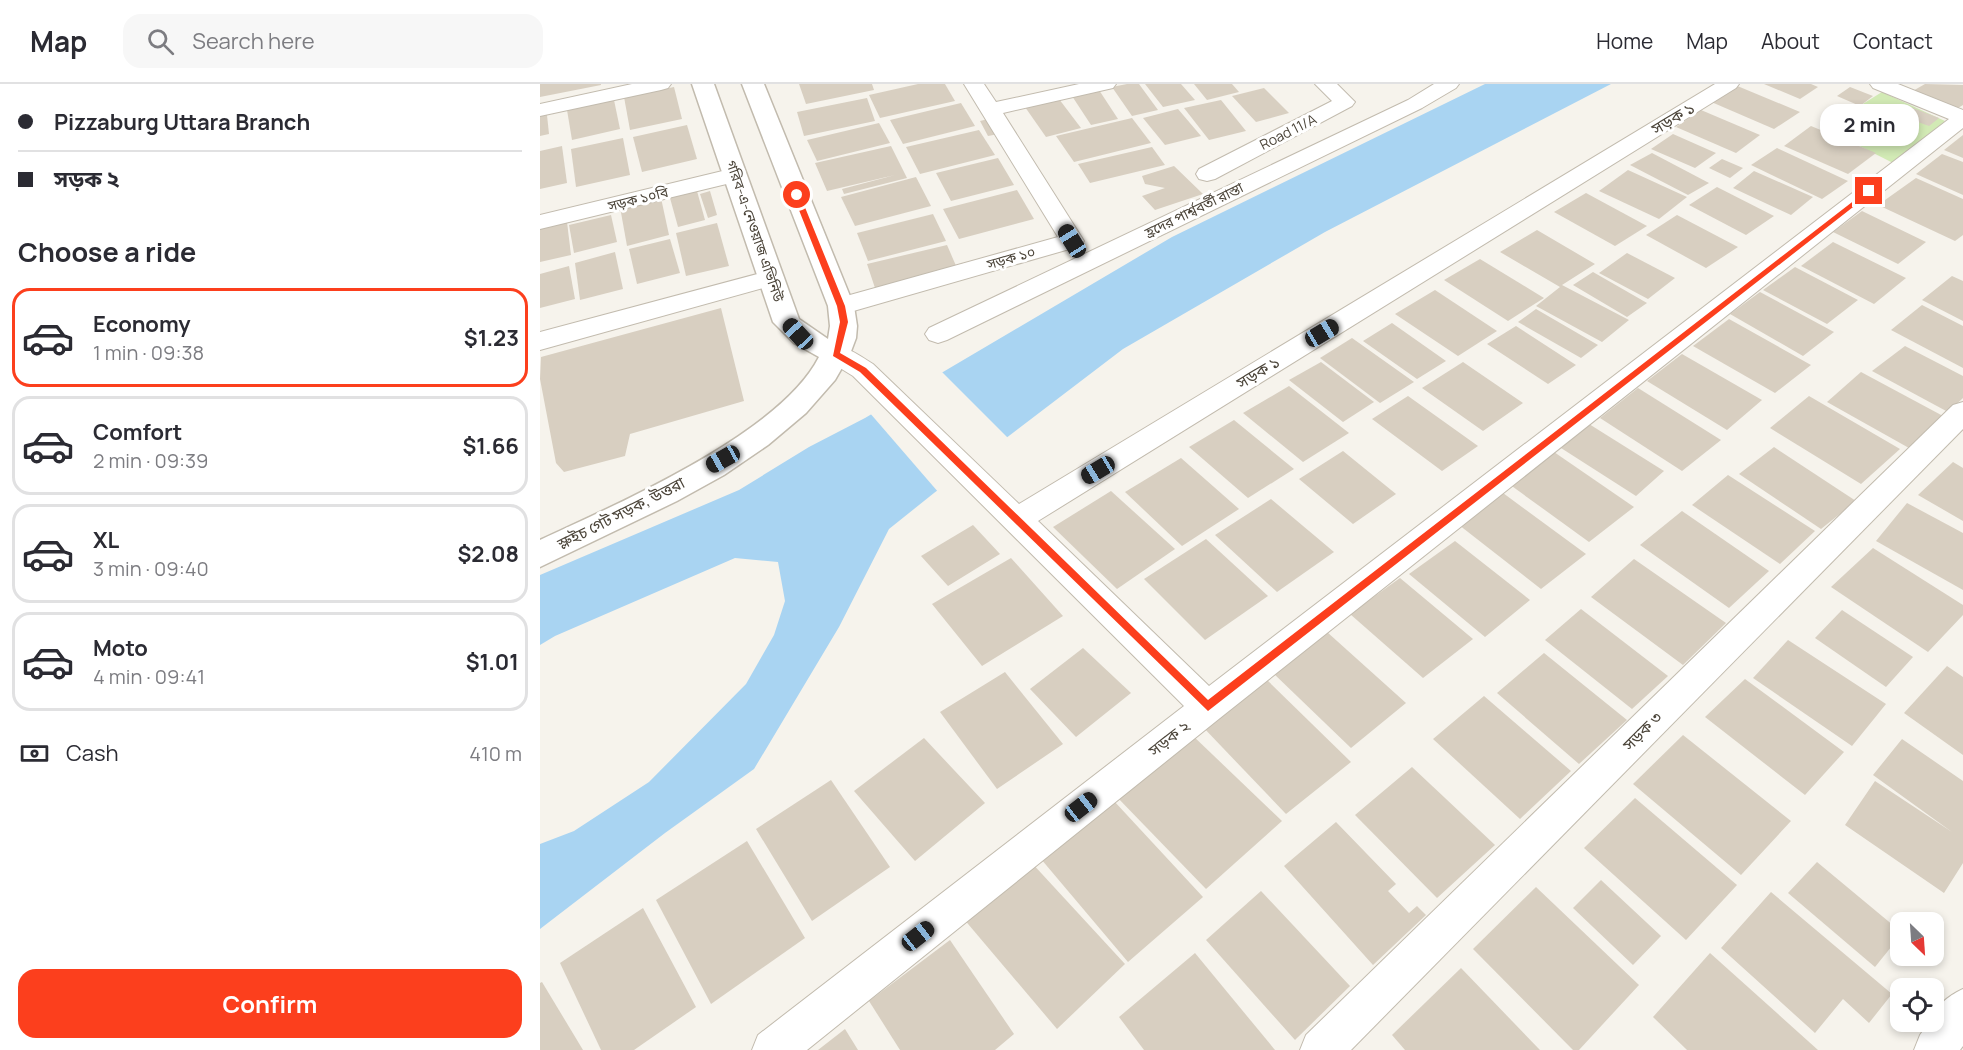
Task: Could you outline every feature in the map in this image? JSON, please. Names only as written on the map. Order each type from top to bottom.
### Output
[{"type":"street","points":[[540,110],[660,84]]},
{"type":"street","name":"গরিব-এ-নেওয়াজ এভিনিউ","points":[[704,84],[787,322],[813,345],[836,354]]},
{"type":"street","points":[[753,84],[841,306],[844,322],[836,354],[863,370],[1208,707]]},
{"type":"street","name":"সড়ক ১০","points":[[841,306],[1072,241],[974,84]]},
{"type":"street","points":[[990,110],[1106,84]]},
{"type":"street","name":"Road 11/A","points":[[1207,174],[1345,102],[1325,84]]},
{"type":"street","name":"হ্রদের পার্শ্ববর্তী রাস্তা","points":[[938,334],[1415,104],[1449,84]]},
{"type":"street","name":"সড়ক ১","points":[[1016,520],[1729,84]]},
{"type":"street","points":[[1880,84],[1963,118]]},
{"type":"street","name":"সড়ক ২","points":[[773,1050],[1208,707],[1963,118]]},
{"type":"street","name":"সড়ক ১০বি","points":[[540,222],[735,175]]},
{"type":"street","points":[[540,341],[772,278]]},
{"type":"street","name":"স্লুইচ গেট সড়ক, উত্তরা","points":[[540,554],[634,509],[723,459],[776,424],[812,389],[836,354]]},
{"type":"street","name":"সড়ক ৩","points":[[1321,1050],[1963,412]]},
{"type":"street","points":[[1935,1050],[1963,1010]]},
{"type":"green space","points":[[1882,92],[1945,121],[1895,164],[1824,128]]},
{"type":"water","points":[[1485,84],[1611,84],[1325,232],[1123,349],[934,493],[889,529],[839,627],[754,769],[665,833],[540,929],[540,844],[574,831],[649,782],[746,684],[774,635],[785,601],[778,562],[735,558],[555,636],[540,645],[540,575],[739,490],[809,447],[865,418],[1172,237]]},
{"type":"pier","points":[[940,370],[1010,440],[939,493],[869,412]]},
{"type":"building","points":[[540,84],[601,84],[601,85],[540,97]]},
{"type":"building","points":[[799,84],[872,84],[874,90],[806,104]]},
{"type":"building","points":[[918,84],[945,84],[955,101],[880,118],[869,95]]},
{"type":"building","points":[[1139,84],[1158,110],[1132,116],[1112,87]]},
{"type":"building","points":[[1145,84],[1181,84],[1195,100],[1163,107]]},
{"type":"building","points":[[1194,84],[1232,84],[1239,92],[1207,100]]},
{"type":"building","points":[[1764,84],[1811,84],[1818,87],[1800,99]]},
{"type":"building","points":[[1925,84],[1963,85],[1963,105],[1953,111],[1911,92]]},
{"type":"building","points":[[1735,85],[1800,112],[1774,129],[1709,101]]},
{"type":"building","points":[[674,87],[682,119],[630,130],[624,97]]},
{"type":"building","points":[[1850,87],[1873,96],[1860,106],[1837,96]]},
{"type":"building","points":[[1264,88],[1289,113],[1256,122],[1232,96]]},
{"type":"building","points":[[1099,90],[1118,119],[1091,125],[1072,96]]},
{"type":"building","points":[[867,98],[875,121],[804,136],[797,112]]},
{"type":"building","points":[[1059,99],[1081,128],[1046,137],[1025,107]]},
{"type":"building","points":[[614,100],[620,129],[572,140],[567,110]]},
{"type":"building","points":[[1221,100],[1246,131],[1209,140],[1184,108]]},
{"type":"building","points":[[961,103],[975,126],[903,144],[890,120]]},
{"type":"building","points":[[1908,106],[1939,118],[1929,126],[1898,115]]},
{"type":"building","points":[[1178,109],[1201,136],[1165,145],[1143,118]]},
{"type":"building","points":[[1701,110],[1760,135],[1736,153],[1676,127]]},
{"type":"building","points":[[1842,112],[1893,134],[1874,146],[1824,123]]},
{"type":"building","points":[[547,115],[549,134],[540,136],[540,116]]},
{"type":"building","points":[[996,117],[1004,133],[988,136],[980,121]]},
{"type":"building","points":[[1132,118],[1151,143],[1074,162],[1056,136]]},
{"type":"building","points":[[879,123],[890,143],[817,161],[807,140]]},
{"type":"building","points":[[687,125],[697,159],[642,172],[633,137]]},
{"type":"building","points":[[1811,126],[1876,153],[1848,174],[1784,146]]},
{"type":"building","points":[[979,130],[995,155],[920,174],[906,147]]},
{"type":"building","points":[[1673,134],[1716,153],[1695,168],[1651,149]]},
{"type":"building","points":[[1963,135],[1963,158],[1944,150]]},
{"type":"building","points":[[623,138],[630,175],[576,187],[571,149]]},
{"type":"building","points":[[562,146],[567,183],[540,189],[540,151]]},
{"type":"building","points":[[891,146],[907,178],[844,194],[842,189],[895,175],[827,191],[815,163]]},
{"type":"building","points":[[1152,147],[1165,165],[1090,183],[1078,164]]},
{"type":"building","points":[[1777,148],[1848,181],[1822,199],[1751,165]]},
{"type":"building","points":[[1652,153],[1709,183],[1688,195],[1630,165]]},
{"type":"building","points":[[1942,154],[1963,162],[1963,195],[1916,174]]},
{"type":"building","points":[[998,158],[1014,185],[951,201],[936,173]]},
{"type":"building","points":[[1722,159],[1743,168],[1730,178],[1709,168]]},
{"type":"building","points":[[1174,166],[1203,194],[1155,210],[1142,196],[1165,188],[1145,184],[1142,176]]},
{"type":"building","points":[[1628,170],[1687,197],[1659,219],[1599,191]]},
{"type":"building","points":[[1754,171],[1813,197],[1791,215],[1733,188]]},
{"type":"building","points":[[916,177],[931,206],[855,226],[841,197]]},
{"type":"building","points":[[1916,178],[1963,199],[1963,235],[1955,241],[1878,205]]},
{"type":"building","points":[[1717,187],[1774,216],[1746,235],[1689,205]]},
{"type":"building","points":[[1017,190],[1034,219],[959,239],[943,209]]},
{"type":"building","points":[[697,191],[705,220],[678,227],[670,198]]},
{"type":"building","points":[[710,191],[717,215],[708,218],[700,194]]},
{"type":"building","points":[[1586,193],[1647,226],[1615,246],[1554,212]]},
{"type":"building","points":[[661,198],[669,235],[627,246],[620,207]]},
{"type":"building","points":[[1862,211],[1926,242],[1898,264],[1833,232]]},
{"type":"building","points":[[933,214],[946,241],[868,261],[857,233]]},
{"type":"building","points":[[611,215],[617,242],[574,253],[569,225]]},
{"type":"building","points":[[1677,215],[1738,247],[1706,268],[1646,235]]},
{"type":"building","points":[[567,222],[571,255],[540,262],[540,229]]},
{"type":"building","points":[[717,223],[729,266],[686,276],[676,233]]},
{"type":"building","points":[[1537,230],[1595,264],[1562,285],[1629,320],[1602,342],[1536,306],[1560,287],[1500,252]]},
{"type":"building","points":[[670,239],[680,273],[637,284],[629,249]]},
{"type":"building","points":[[1833,242],[1906,278],[1874,304],[1801,266]]},
{"type":"building","points":[[947,245],[957,268],[875,288],[867,264]]},
{"type":"building","points":[[615,252],[623,289],[580,300],[575,263]]},
{"type":"building","points":[[1627,253],[1675,278],[1648,299],[1599,273]]},
{"type":"building","points":[[1480,259],[1544,298],[1508,321],[1444,280]]},
{"type":"building","points":[[569,266],[575,299],[540,308],[540,274]]},
{"type":"building","points":[[1795,267],[1858,300],[1827,324],[1763,290]]},
{"type":"building","points":[[1593,272],[1647,303],[1627,317],[1573,285]]},
{"type":"building","points":[[1952,276],[1963,281],[1963,321],[1922,300]]},
{"type":"building","points":[[1435,290],[1497,331],[1458,356],[1395,314]]},
{"type":"building","points":[[1760,292],[1834,332],[1803,356],[1730,314]]},
{"type":"building","points":[[1922,305],[1963,326],[1963,368],[1891,330]]},
{"type":"building","points":[[721,308],[744,401],[630,434],[625,456],[564,472],[556,463],[540,379],[541,357]]},
{"type":"building","points":[[1536,309],[1598,345],[1581,358],[1518,322]]},
{"type":"building","points":[[1729,319],[1811,365],[1775,393],[1693,346]]},
{"type":"building","points":[[1392,323],[1446,361],[1417,379],[1363,341]]},
{"type":"building","points":[[1516,326],[1576,365],[1548,384],[1487,344]]},
{"type":"building","points":[[1352,338],[1414,382],[1380,403],[1320,358]]},
{"type":"building","points":[[1905,346],[1963,376],[1963,398],[1948,412],[1872,371]]},
{"type":"building","points":[[1682,354],[1762,400],[1727,430],[1647,381]]},
{"type":"building","points":[[1321,362],[1374,402],[1343,422],[1289,380]]},
{"type":"building","points":[[1463,362],[1523,403],[1483,431],[1422,388]]},
{"type":"building","points":[[1861,372],[1943,416],[1909,448],[1827,402]]},
{"type":"building","points":[[1289,386],[1349,433],[1303,462],[1243,413]]},
{"type":"building","points":[[1638,388],[1721,440],[1682,471],[1600,418]]},
{"type":"building","points":[[1408,396],[1478,446],[1442,471],[1372,419]]},
{"type":"building","points":[[1809,396],[1900,449],[1861,484],[1770,428]]},
{"type":"building","points":[[1234,420],[1294,469],[1248,498],[1189,447]]},
{"type":"building","points":[[1589,424],[1664,471],[1636,496],[1561,448]]},
{"type":"building","points":[[1774,447],[1856,501],[1821,529],[1739,474]]},
{"type":"building","points":[[1343,451],[1396,494],[1353,524],[1299,479]]},
{"type":"building","points":[[1554,452],[1634,507],[1589,542],[1509,484]]},
{"type":"building","points":[[1181,458],[1239,509],[1182,546],[1125,492]]},
{"type":"building","points":[[1953,462],[1963,468],[1963,521],[1918,495]]},
{"type":"building","points":[[1728,475],[1815,531],[1780,564],[1692,505]]},
{"type":"building","points":[[1111,491],[1175,549],[1117,589],[1053,527]]},
{"type":"building","points":[[1503,493],[1586,554],[1541,589],[1459,525]]},
{"type":"building","points":[[1271,499],[1334,552],[1277,592],[1215,535]]},
{"type":"building","points":[[1907,503],[1963,533],[1963,590],[1876,541]]},
{"type":"building","points":[[1682,511],[1769,571],[1729,608],[1640,545]]},
{"type":"building","points":[[973,525],[1000,554],[948,586],[921,556]]},
{"type":"building","points":[[1206,539],[1268,596],[1205,640],[1144,579]]},
{"type":"building","points":[[1455,541],[1530,600],[1485,637],[1409,574]]},
{"type":"building","points":[[1873,548],[1963,605],[1963,615],[1928,652],[1831,587]]},
{"type":"building","points":[[1011,558],[1063,616],[982,666],[932,604]]},
{"type":"building","points":[[1634,559],[1726,623],[1683,665],[1591,597]]},
{"type":"building","points":[[1400,578],[1473,639],[1423,678],[1350,614]]},
{"type":"building","points":[[1581,609],[1668,676],[1632,709],[1545,640]]},
{"type":"building","points":[[1842,610],[1913,657],[1886,687],[1815,638]]},
{"type":"building","points":[[1327,632],[1406,703],[1351,748],[1272,672]]},
{"type":"building","points":[[1788,640],[1886,704],[1852,746],[1753,678]]},
{"type":"building","points":[[1083,648],[1131,693],[1076,737],[1030,689]]},
{"type":"building","points":[[1544,653],[1627,720],[1579,764],[1497,693]]},
{"type":"building","points":[[1947,666],[1963,677],[1963,755],[1904,713]]},
{"type":"building","points":[[1005,672],[1063,744],[997,789],[940,712]]},
{"type":"building","points":[[1265,678],[1351,762],[1286,814],[1201,725]]},
{"type":"building","points":[[1745,679],[1844,752],[1805,795],[1705,717]]},
{"type":"building","points":[[1484,696],[1571,771],[1520,819],[1433,739]]},
{"type":"building","points":[[1190,733],[1282,821],[1206,889],[1115,795]]},
{"type":"building","points":[[1683,735],[1791,821],[1741,875],[1633,784]]},
{"type":"building","points":[[924,738],[985,803],[915,861],[854,791]]},
{"type":"building","points":[[1902,739],[1963,781],[1963,863],[1944,893],[1845,825],[1875,781],[1952,832],[1873,775]]},
{"type":"building","points":[[1412,767],[1495,845],[1437,898],[1355,815]]},
{"type":"building","points":[[831,780],[890,867],[812,921],[756,829]]},
{"type":"building","points":[[1635,798],[1737,885],[1686,940],[1584,848]]},
{"type":"building","points":[[1114,801],[1203,897],[1128,962],[1041,859]]},
{"type":"building","points":[[1336,822],[1396,884],[1388,891],[1409,913],[1417,906],[1426,915],[1373,965],[1284,866]]},
{"type":"building","points":[[747,841],[805,938],[711,1004],[656,900]]},
{"type":"building","points":[[1030,861],[1125,964],[1057,1029],[963,918]]},
{"type":"building","points":[[1817,862],[1890,923],[1890,948],[1875,967],[1788,893]]},
{"type":"building","points":[[1601,880],[1661,936],[1633,965],[1573,908]]},
{"type":"building","points":[[1536,887],[1639,985],[1579,1050],[1573,1050],[1473,949]]},
{"type":"building","points":[[1261,891],[1350,986],[1295,1040],[1206,940]]},
{"type":"building","points":[[1771,892],[1890,992],[1890,997],[1869,1023],[1843,999],[1815,1033],[1721,948]]},
{"type":"building","points":[[643,908],[696,1007],[634,1050],[601,1050],[560,963]]},
{"type":"building","points":[[950,940],[1014,1034],[995,1050],[900,1050],[869,1001]]},
{"type":"building","points":[[1195,953],[1275,1050],[1144,1050],[1119,1017]]},
{"type":"building","points":[[1710,953],[1818,1050],[1687,1050],[1653,1017]]},
{"type":"building","points":[[1461,968],[1540,1050],[1405,1050],[1392,1035]]},
{"type":"building","points":[[542,982],[583,1050],[540,1050],[540,983]]},
{"type":"building","points":[[845,1029],[858,1050],[818,1050]]},
{"type":"route","points":[[797,195],[841,306],[844,322],[836,354],[863,370],[1208,707],[1869,191]]}]
